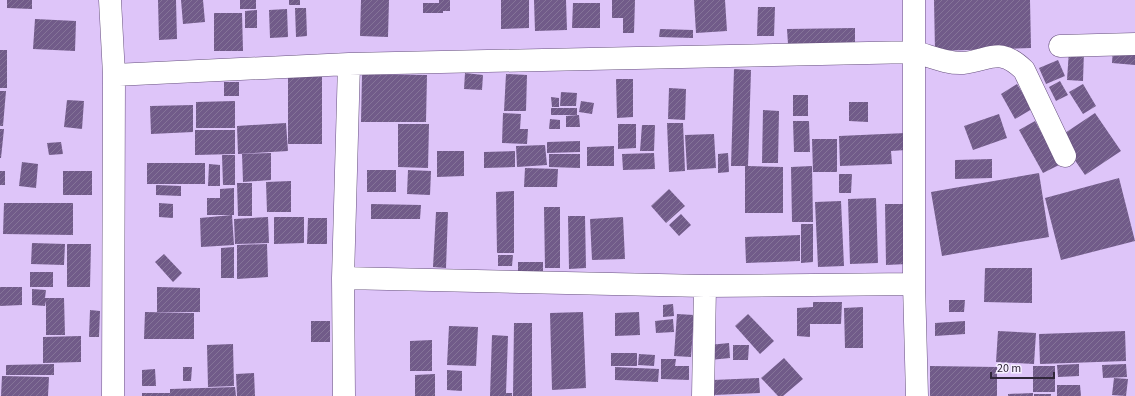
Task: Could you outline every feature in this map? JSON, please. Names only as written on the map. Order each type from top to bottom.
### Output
[{"type":"street","points":[[110,0],[114,75],[113,396]]},
{"type":"street","points":[[914,0],[914,284],[917,396]]},
{"type":"street","points":[[1060,46],[1135,44]]},
{"type":"street","points":[[114,75],[349,64],[915,52],[948,62],[963,63],[997,55],[1013,60],[1024,70],[1065,156]]},
{"type":"street","points":[[344,396],[343,278],[349,64]]},
{"type":"street","points":[[343,278],[704,286],[914,284]]},
{"type":"street","points":[[703,396],[704,286]]},
{"type":"building","points":[[7,0],[32,0],[32,9],[7,8]]},
{"type":"building","points":[[158,0],[176,0],[177,39],[159,40]]},
{"type":"building","points":[[181,0],[203,0],[205,22],[183,24]]},
{"type":"building","points":[[240,0],[256,0],[256,9],[240,9]]},
{"type":"building","points":[[289,0],[300,0],[300,5],[289,5]]},
{"type":"building","points":[[361,0],[389,0],[388,37],[360,36]]},
{"type":"building","points":[[439,0],[450,0],[450,11],[443,11],[443,13],[423,13],[423,3],[439,3]]},
{"type":"building","points":[[501,0],[529,0],[529,28],[501,29]]},
{"type":"building","points":[[534,0],[566,0],[567,30],[535,31]]},
{"type":"building","points":[[612,0],[635,0],[634,33],[623,33],[623,18],[612,18]]},
{"type":"building","points":[[694,0],[725,0],[727,31],[696,33]]},
{"type":"building","points":[[934,0],[1030,0],[1031,48],[935,51]]},
{"type":"building","points":[[573,3],[600,3],[600,28],[572,28]]},
{"type":"building","points":[[758,7],[775,7],[774,36],[757,36]]},
{"type":"building","points":[[295,8],[306,8],[307,36],[296,37]]},
{"type":"building","points":[[287,9],[288,37],[270,38],[269,10]]},
{"type":"building","points":[[257,10],[257,28],[245,28],[245,11]]},
{"type":"building","points":[[214,13],[242,13],[243,51],[214,51]]},
{"type":"building","points":[[35,19],[76,21],[75,51],[33,49]]},
{"type":"building","points":[[855,28],[855,43],[788,44],[787,29]]},
{"type":"building","points":[[660,29],[693,30],[693,38],[659,37]]},
{"type":"building","points":[[1113,47],[1135,50],[1135,65],[1112,63]]},
{"type":"building","points":[[0,50],[7,50],[7,88],[0,88]]},
{"type":"building","points":[[1069,50],[1084,51],[1083,81],[1067,80]]},
{"type":"building","points":[[1058,60],[1065,76],[1046,84],[1039,68]]},
{"type":"building","points":[[734,69],[751,70],[748,166],[783,167],[783,213],[745,213],[745,166],[731,166]]},
{"type":"building","points":[[465,73],[483,75],[482,90],[464,89]]},
{"type":"building","points":[[362,74],[427,75],[426,122],[361,122]]},
{"type":"building","points":[[506,74],[527,75],[526,111],[504,111]]},
{"type":"building","points":[[288,77],[322,77],[322,144],[288,144]]},
{"type":"building","points":[[616,79],[633,79],[633,117],[617,118]]},
{"type":"building","points":[[1060,81],[1068,95],[1056,101],[1049,87]]},
{"type":"building","points":[[224,82],[239,82],[239,96],[224,96]]},
{"type":"building","points":[[1017,84],[1032,109],[1015,119],[1001,94]]},
{"type":"building","points":[[1083,84],[1096,106],[1083,114],[1069,92]]},
{"type":"building","points":[[669,88],[686,89],[685,120],[668,119]]},
{"type":"building","points":[[0,91],[6,91],[3,126],[0,126]]},
{"type":"building","points":[[561,92],[577,93],[576,106],[560,106]]},
{"type":"building","points":[[793,95],[808,95],[808,116],[793,116]]},
{"type":"building","points":[[551,97],[559,98],[559,107],[552,107]]},
{"type":"building","points":[[67,100],[84,101],[82,129],[64,127]]},
{"type":"building","points":[[235,101],[235,128],[196,128],[196,102]]},
{"type":"building","points":[[581,101],[594,103],[592,114],[579,112]]},
{"type":"building","points":[[849,102],[868,102],[868,122],[849,121]]},
{"type":"building","points":[[193,105],[193,132],[151,134],[150,106]]},
{"type":"building","points":[[551,108],[577,108],[577,115],[551,115]]},
{"type":"building","points":[[763,110],[779,111],[778,163],[762,163]]},
{"type":"building","points":[[503,113],[521,114],[520,129],[528,129],[527,144],[502,143]]},
{"type":"building","points":[[1095,113],[1121,151],[1085,175],[1059,137]]},
{"type":"building","points":[[999,114],[1007,138],[973,150],[964,126]]},
{"type":"building","points":[[579,115],[580,127],[566,127],[566,116]]},
{"type":"building","points":[[550,119],[560,120],[560,129],[549,129]]},
{"type":"building","points":[[793,121],[809,121],[810,152],[794,152]]},
{"type":"building","points":[[1035,121],[1059,165],[1043,173],[1019,130]]},
{"type":"building","points":[[286,123],[288,151],[238,154],[237,126]]},
{"type":"building","points":[[667,123],[683,123],[685,171],[669,172]]},
{"type":"building","points":[[398,124],[429,124],[428,168],[398,167]]},
{"type":"building","points":[[618,124],[636,124],[636,148],[618,149]]},
{"type":"building","points":[[642,125],[655,125],[654,151],[640,151]]},
{"type":"building","points":[[0,129],[4,129],[1,158],[0,158]]},
{"type":"building","points":[[195,130],[235,130],[235,154],[195,155]]},
{"type":"building","points":[[906,133],[906,150],[891,151],[892,164],[840,166],[839,136]]},
{"type":"building","points":[[714,134],[716,168],[687,170],[685,135]]},
{"type":"building","points":[[812,139],[837,139],[837,172],[813,172]]},
{"type":"building","points":[[580,141],[580,152],[547,153],[547,142]]},
{"type":"building","points":[[61,142],[63,154],[49,155],[47,143]]},
{"type":"building","points":[[545,145],[547,165],[517,167],[516,146]]},
{"type":"building","points":[[614,146],[614,166],[587,166],[587,147]]},
{"type":"building","points":[[437,151],[464,151],[464,176],[437,177]]},
{"type":"building","points":[[515,151],[515,167],[484,168],[484,152]]},
{"type":"building","points":[[271,153],[271,180],[243,182],[242,154]]},
{"type":"building","points":[[654,153],[655,169],[623,170],[622,154]]},
{"type":"building","points":[[728,153],[729,172],[718,173],[718,154]]},
{"type":"building","points":[[549,154],[580,154],[580,168],[549,167]]},
{"type":"building","points":[[222,155],[235,155],[235,185],[223,185]]},
{"type":"building","points":[[992,159],[992,178],[955,179],[955,160]]},
{"type":"building","points":[[22,162],[38,164],[36,188],[19,186]]},
{"type":"building","points":[[147,163],[205,163],[205,184],[147,184]]},
{"type":"building","points":[[209,164],[220,165],[220,186],[208,186]]},
{"type":"building","points":[[812,166],[813,222],[792,222],[791,167]]},
{"type":"building","points":[[525,168],[558,169],[557,187],[524,187]]},
{"type":"building","points":[[367,170],[396,170],[396,192],[367,192]]},
{"type":"building","points":[[408,170],[431,171],[430,195],[407,194]]},
{"type":"building","points":[[0,171],[5,171],[5,185],[0,185]]},
{"type":"building","points":[[63,171],[92,171],[92,195],[63,195]]},
{"type":"building","points":[[1039,173],[1049,237],[942,256],[931,192]]},
{"type":"building","points":[[839,174],[852,174],[851,193],[839,193]]},
{"type":"building","points":[[1119,178],[1135,241],[1061,260],[1045,198]]},
{"type":"building","points":[[291,181],[291,212],[267,212],[266,182]]},
{"type":"building","points":[[237,183],[252,183],[252,216],[238,216]]},
{"type":"building","points":[[156,185],[181,186],[181,196],[156,195]]},
{"type":"building","points":[[234,188],[234,215],[207,215],[207,198],[220,198],[220,189]]},
{"type":"building","points":[[669,189],[685,206],[666,223],[651,206]]},
{"type":"building","points":[[514,191],[514,253],[497,253],[496,192]]},
{"type":"building","points":[[876,198],[878,263],[850,264],[848,199]]},
{"type":"building","points":[[841,201],[844,266],[818,267],[815,202]]},
{"type":"building","points":[[4,203],[73,203],[73,235],[3,234]]},
{"type":"building","points":[[159,203],[173,204],[173,218],[159,217]]},
{"type":"building","points":[[371,204],[421,205],[420,219],[371,219]]},
{"type":"building","points":[[885,204],[906,204],[907,264],[886,265]]},
{"type":"building","points":[[544,207],[560,207],[560,268],[545,268]]},
{"type":"building","points":[[436,212],[448,212],[446,268],[433,267]]},
{"type":"building","points":[[681,214],[691,225],[679,236],[669,225]]},
{"type":"building","points":[[232,215],[234,245],[201,247],[200,218]]},
{"type":"building","points":[[568,216],[585,216],[586,268],[569,269]]},
{"type":"building","points":[[268,217],[269,243],[235,244],[234,219]]},
{"type":"building","points":[[274,217],[304,217],[304,243],[274,244]]},
{"type":"building","points":[[623,217],[625,259],[592,260],[590,219]]},
{"type":"building","points":[[308,218],[327,218],[327,244],[307,244]]},
{"type":"building","points":[[801,224],[813,224],[813,262],[801,263]]},
{"type":"building","points":[[800,235],[800,261],[746,263],[745,237]]},
{"type":"building","points":[[32,243],[65,244],[64,265],[31,264]]},
{"type":"building","points":[[67,244],[91,244],[90,287],[67,287]]},
{"type":"building","points":[[267,244],[268,277],[237,279],[237,245]]},
{"type":"building","points":[[234,247],[234,278],[221,278],[221,248]]},
{"type":"building","points":[[164,254],[182,273],[173,282],[155,262]]},
{"type":"building","points":[[498,255],[513,255],[512,266],[498,266]]},
{"type":"building","points":[[518,262],[543,262],[543,273],[518,272]]},
{"type":"building","points":[[985,268],[1032,268],[1032,303],[984,302]]},
{"type":"building","points":[[30,272],[53,272],[53,287],[30,287]]},
{"type":"building","points":[[0,287],[22,287],[22,305],[0,306]]},
{"type":"building","points":[[157,287],[200,288],[200,312],[157,312]]},
{"type":"building","points":[[32,289],[46,290],[45,298],[64,298],[65,335],[46,335],[46,301],[45,306],[32,305]]},
{"type":"building","points":[[949,300],[965,300],[964,312],[949,312]]},
{"type":"building","points":[[813,302],[842,302],[841,324],[810,324],[810,337],[797,336],[797,308],[813,307]]},
{"type":"building","points":[[673,304],[674,316],[663,317],[663,305]]},
{"type":"building","points":[[863,307],[863,348],[845,348],[844,308]]},
{"type":"building","points":[[90,310],[100,311],[99,337],[89,337]]},
{"type":"building","points":[[145,312],[194,313],[194,339],[144,339]]},
{"type":"building","points":[[583,312],[586,388],[552,390],[550,313]]},
{"type":"building","points":[[639,312],[640,335],[615,336],[615,313]]},
{"type":"building","points":[[677,314],[694,315],[691,357],[674,356]]},
{"type":"building","points":[[748,314],[774,341],[760,354],[735,326]]},
{"type":"building","points":[[673,319],[674,332],[656,333],[655,321]]},
{"type":"building","points":[[311,321],[330,321],[330,342],[311,342]]},
{"type":"building","points":[[965,321],[965,334],[935,336],[935,323]]},
{"type":"building","points":[[514,323],[532,323],[532,396],[513,396]]},
{"type":"building","points":[[449,326],[478,327],[476,366],[447,365]]},
{"type":"building","points":[[998,331],[1036,333],[1034,364],[996,362]]},
{"type":"building","points":[[1125,331],[1126,361],[1040,364],[1039,334]]},
{"type":"building","points":[[492,335],[508,336],[506,393],[512,393],[512,396],[490,396]]},
{"type":"building","points":[[81,336],[81,362],[43,363],[43,337]]},
{"type":"building","points":[[432,340],[432,371],[410,371],[410,341]]},
{"type":"building","points":[[729,343],[730,358],[710,360],[709,345]]},
{"type":"building","points":[[233,344],[234,386],[208,387],[207,345]]},
{"type":"building","points":[[733,345],[749,345],[748,360],[733,360]]},
{"type":"building","points":[[611,353],[637,353],[637,366],[611,366]]},
{"type":"building","points":[[639,354],[655,355],[654,366],[638,365]]},
{"type":"building","points":[[784,358],[803,379],[783,396],[778,396],[761,378]]},
{"type":"building","points":[[661,359],[676,359],[675,366],[689,366],[689,380],[661,379]]},
{"type":"building","points":[[54,364],[54,375],[6,375],[6,365]]},
{"type":"building","points":[[1079,364],[1079,376],[1058,377],[1057,365]]},
{"type":"building","points":[[1126,364],[1127,377],[1103,378],[1102,365]]},
{"type":"building","points":[[930,366],[997,367],[997,396],[930,396]]},
{"type":"building","points":[[1033,366],[1055,366],[1055,392],[1033,392]]},
{"type":"building","points":[[183,367],[192,367],[191,381],[183,381]]},
{"type":"building","points":[[615,367],[659,369],[658,382],[615,380]]},
{"type":"building","points":[[155,369],[156,386],[142,386],[142,370]]},
{"type":"building","points":[[447,370],[462,371],[462,391],[447,390]]},
{"type":"building","points":[[254,373],[255,396],[237,396],[236,374]]},
{"type":"building","points":[[435,374],[435,396],[415,396],[415,375]]},
{"type":"building","points":[[2,376],[49,377],[48,396],[1,396]]},
{"type":"building","points":[[759,378],[760,393],[714,395],[713,380]]},
{"type":"building","points":[[1114,378],[1128,379],[1126,396],[1112,395]]},
{"type":"building","points":[[1057,385],[1080,385],[1081,396],[1057,396]]},
{"type":"building","points":[[235,387],[236,396],[142,396],[142,393],[170,393],[170,389]]},
{"type":"building","points":[[1033,393],[1033,396],[1008,396],[1008,394]]},
{"type":"building","points":[[1034,394],[1051,394],[1051,396],[1034,396]]}]
